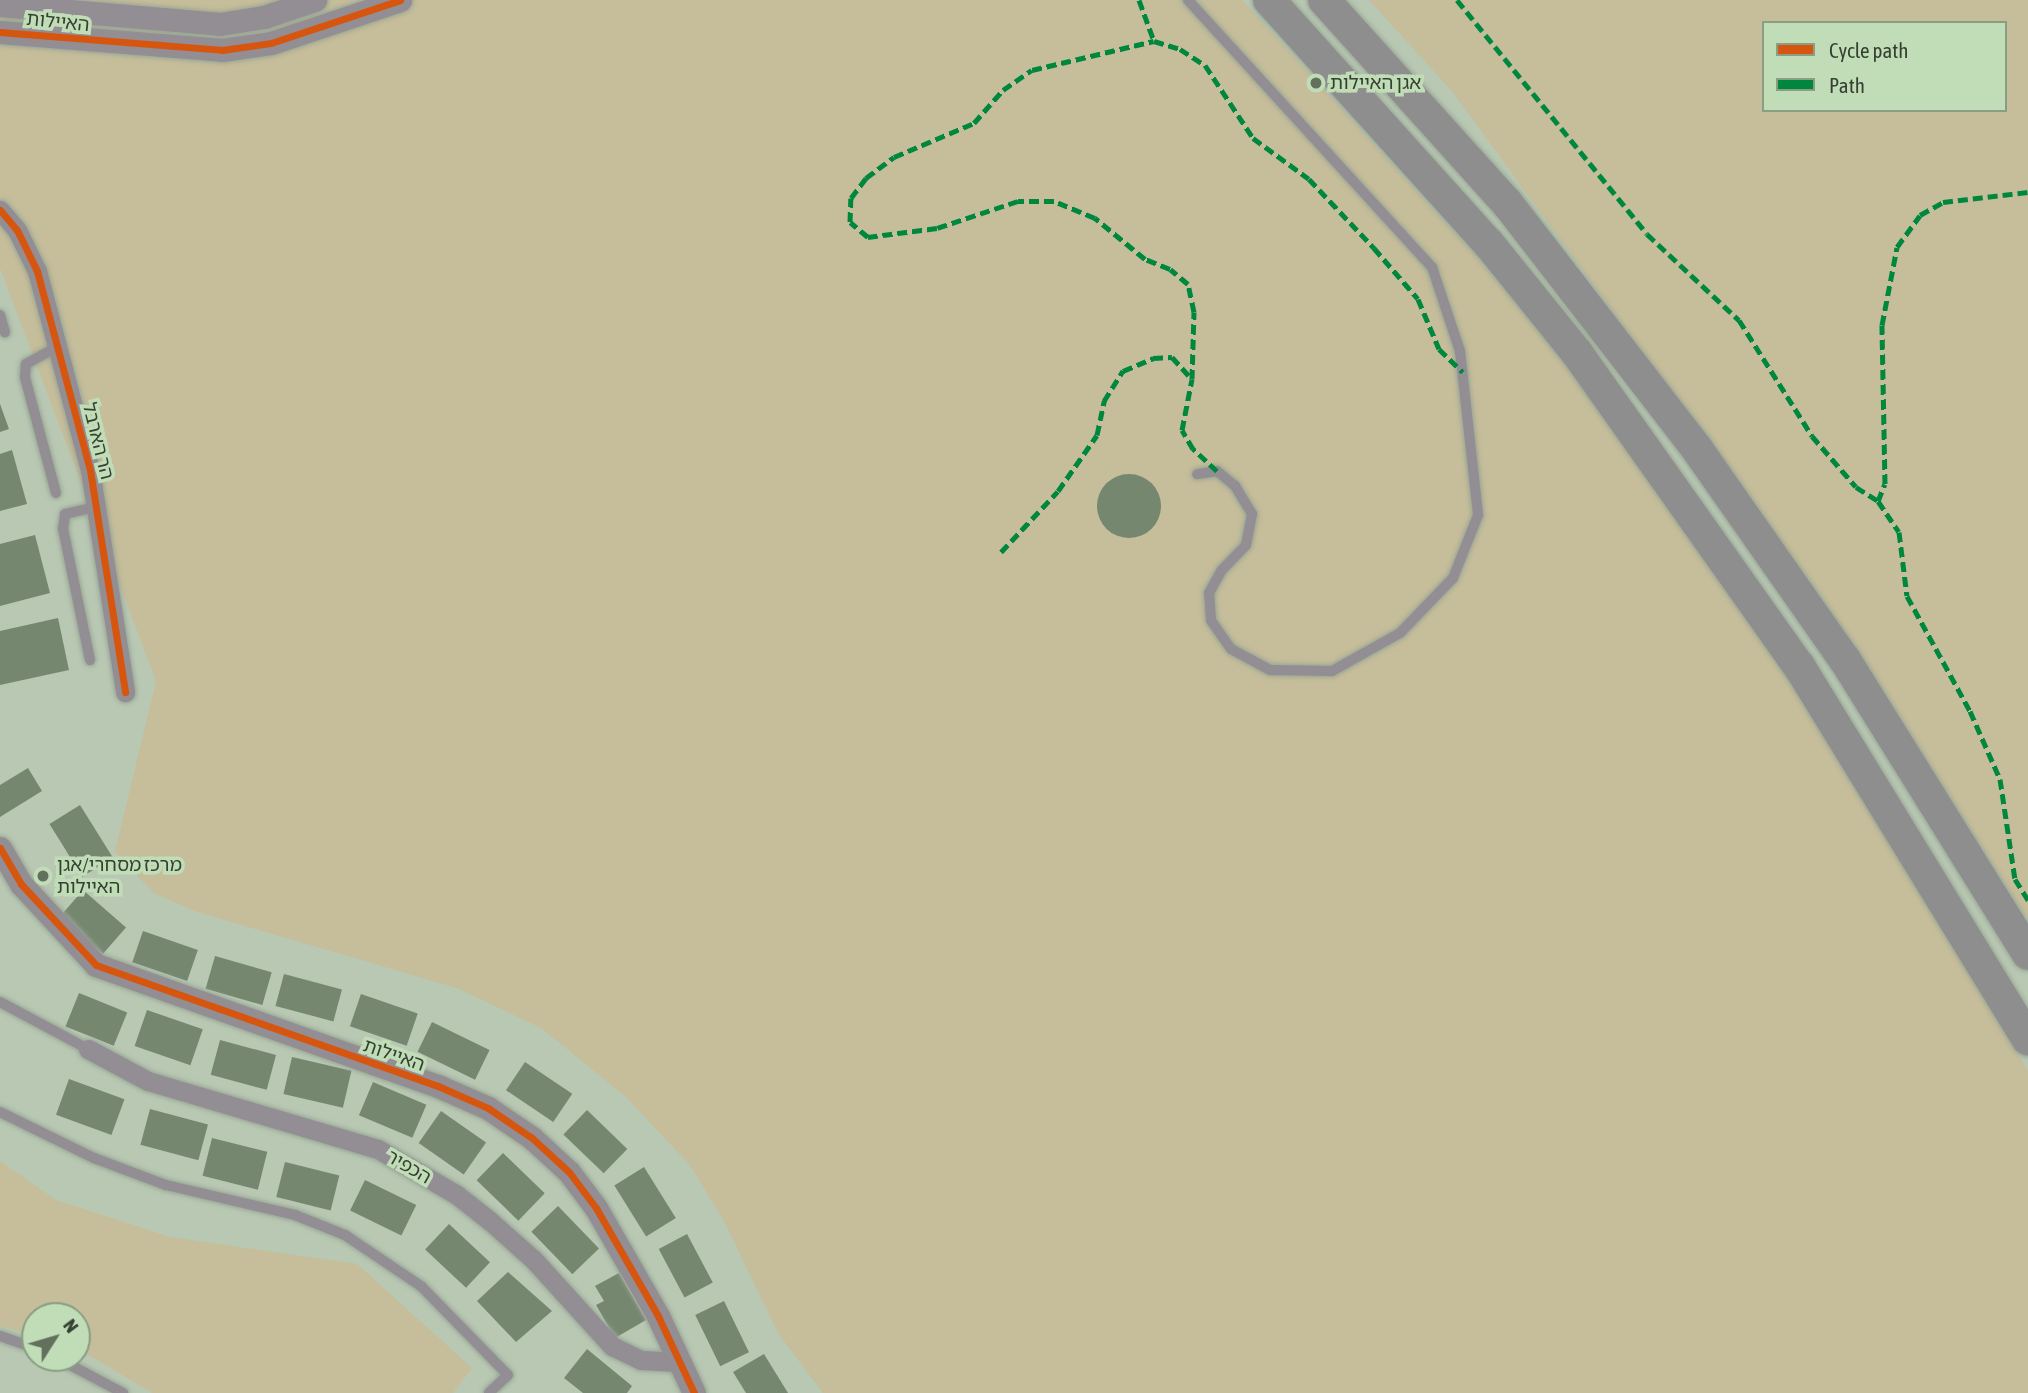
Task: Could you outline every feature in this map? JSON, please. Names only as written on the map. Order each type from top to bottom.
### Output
[{"type":"highway","points":[[1269,0],[1480,233],[1577,353],[1799,666],[2028,1039]]},
{"type":"highway","points":[[1324,0],[1507,203],[1698,449],[1844,660],[2028,954]]},
{"type":"street","name":"האיילות","points":[[0,5],[220,24],[264,17],[315,0]]},
{"type":"street","name":"האיילות","points":[[0,32],[222,50],[271,43],[400,0]]},
{"type":"street","name":"הר הארבל","points":[[0,210],[17,230],[37,271],[58,346],[97,507],[125,692]]},
{"type":"street","name":"האיילות","points":[[0,848],[21,884],[96,965],[438,1086],[488,1108],[532,1138],[569,1172],[596,1208],[694,1393]]},
{"type":"street","name":"הכפיר","points":[[88,1049],[148,1081],[378,1149],[457,1195],[489,1221],[533,1259],[612,1346],[641,1360],[679,1362]]},
{"type":"lane","points":[[1188,0],[1432,267],[1460,351],[1478,515],[1453,578],[1400,633],[1332,671],[1270,670],[1231,649],[1211,620],[1209,593],[1221,571],[1246,545],[1252,514],[1235,486],[1217,471],[1197,474]]},
{"type":"lane","points":[[0,315],[5,332]]},
{"type":"lane","points":[[56,493],[25,377],[26,364],[58,346]]},
{"type":"lane","points":[[90,660],[63,529],[65,514],[97,507]]},
{"type":"lane","points":[[0,1002],[88,1049]]},
{"type":"lane","points":[[0,1112],[94,1158],[166,1185],[295,1215],[345,1235],[421,1286],[508,1375],[489,1393]]},
{"type":"lane","points":[[0,1336],[21,1343]]},
{"type":"lane","points":[[83,1372],[123,1393]]},
{"type":"shaded area","points":[[0,0],[1242,0],[1474,254],[1694,518],[2028,1071],[2028,1393],[823,1393],[778,1333],[724,1221],[689,1164],[625,1096],[541,1028],[457,988],[194,911],[154,893],[115,852],[156,681],[0,268]]},
{"type":"shaded area","points":[[1369,0],[2028,0],[2028,920],[1830,609],[1452,91]]},
{"type":"shaded area","points":[[0,1161],[56,1200],[170,1237],[357,1264],[472,1368],[453,1393],[152,1393],[91,1356],[91,1302],[21,1302],[21,1331],[0,1326]]},
{"type":"building","points":[[0,404],[9,429],[0,432]]},
{"type":"building","points":[[12,450],[27,504],[0,511],[0,454]]},
{"type":"building","points":[[1129,474],[1147,480],[1155,488],[1161,506],[1155,524],[1147,532],[1129,538],[1111,532],[1103,524],[1097,506],[1103,488],[1111,480]]},
{"type":"building","points":[[35,535],[50,593],[0,606],[0,544]]},
{"type":"building","points":[[58,618],[69,670],[0,685],[0,631]]},
{"type":"building","points":[[28,768],[42,791],[0,817],[0,785]]},
{"type":"building","points":[[80,805],[113,858],[82,877],[49,824]]},
{"type":"building","points":[[83,890],[126,927],[103,954],[60,916]]},
{"type":"building","points":[[143,931],[198,950],[187,981],[132,962]]},
{"type":"building","points":[[215,956],[272,972],[262,1005],[206,989]]},
{"type":"building","points":[[284,974],[342,990],[333,1021],[275,1006]]},
{"type":"building","points":[[79,993],[127,1012],[114,1046],[66,1026]]},
{"type":"building","points":[[361,994],[418,1014],[407,1046],[350,1026]]},
{"type":"building","points":[[147,1010],[203,1029],[190,1065],[135,1046]]},
{"type":"building","points":[[432,1022],[490,1050],[475,1080],[418,1052]]},
{"type":"building","points":[[220,1040],[276,1055],[267,1090],[211,1075]]},
{"type":"building","points":[[292,1057],[351,1071],[343,1108],[283,1094]]},
{"type":"building","points":[[525,1062],[572,1094],[553,1122],[506,1090]]},
{"type":"building","points":[[69,1079],[124,1099],[111,1135],[56,1115]]},
{"type":"building","points":[[373,1082],[426,1105],[412,1138],[359,1115]]},
{"type":"building","points":[[150,1109],[208,1125],[198,1160],[140,1145]]},
{"type":"building","points":[[587,1110],[627,1149],[604,1173],[563,1134]]},
{"type":"building","points":[[441,1111],[486,1143],[464,1174],[419,1143]]},
{"type":"building","points":[[212,1138],[267,1152],[258,1190],[203,1176]]},
{"type":"building","points":[[503,1153],[545,1193],[518,1221],[477,1180]]},
{"type":"building","points":[[285,1162],[339,1176],[331,1210],[276,1197]]},
{"type":"building","points":[[644,1167],[676,1218],[646,1236],[614,1186]]},
{"type":"building","points":[[365,1180],[416,1205],[401,1236],[350,1211]]},
{"type":"building","points":[[558,1206],[599,1248],[572,1274],[531,1232]]},
{"type":"building","points":[[449,1224],[490,1262],[466,1288],[425,1250]]},
{"type":"building","points":[[687,1234],[713,1283],[685,1298],[659,1249]]},
{"type":"building","points":[[508,1272],[552,1311],[516,1342],[477,1301]]},
{"type":"building","points":[[619,1273],[646,1320],[615,1338],[596,1305],[604,1301],[595,1286]]},
{"type":"building","points":[[724,1301],[749,1352],[720,1366],[695,1315]]},
{"type":"building","points":[[587,1349],[632,1386],[627,1393],[583,1393],[564,1378]]},
{"type":"building","points":[[764,1354],[788,1393],[746,1393],[733,1372]]},
{"type":"marked path","points":[[1139,0],[1154,41]]},
{"type":"marked path","points":[[1457,0],[1647,234],[1739,320],[1812,436],[1856,487],[1878,501],[1899,532],[1907,596],[1970,711],[2000,779],[2015,879],[2028,900]]},
{"type":"marked path","points":[[1217,471],[1193,449],[1182,430],[1192,379],[1194,312],[1188,284],[1170,269],[1145,259],[1095,218],[1054,201],[1018,201],[937,228],[868,237],[850,222],[851,198],[866,178],[894,157],[974,123],[1003,90],[1032,70],[1154,41],[1180,49],[1205,65],[1253,138],[1309,179],[1374,248],[1418,299],[1439,349],[1463,372]]},
{"type":"marked path","points":[[1878,501],[1885,484],[1882,325],[1897,247],[1920,215],[1943,202],[2028,192]]},
{"type":"marked path","points":[[1001,552],[1058,491],[1097,435],[1104,401],[1123,371],[1153,358],[1172,357],[1192,379]]},
{"type":"cycle path","points":[[0,32],[222,50],[271,43],[400,0]]},
{"type":"cycle path","points":[[0,210],[17,230],[37,271],[90,470],[125,692]]},
{"type":"cycle path","points":[[0,848],[21,884],[96,965],[438,1086],[488,1108],[532,1138],[569,1172],[596,1208],[658,1316],[694,1393]]},
{"type":"place","name":"אגן האיילות","points":[[1316,83]]},
{"type":"place","name":"מרכז מסחרי/אגן האיילות","points":[[43,876]]}]
